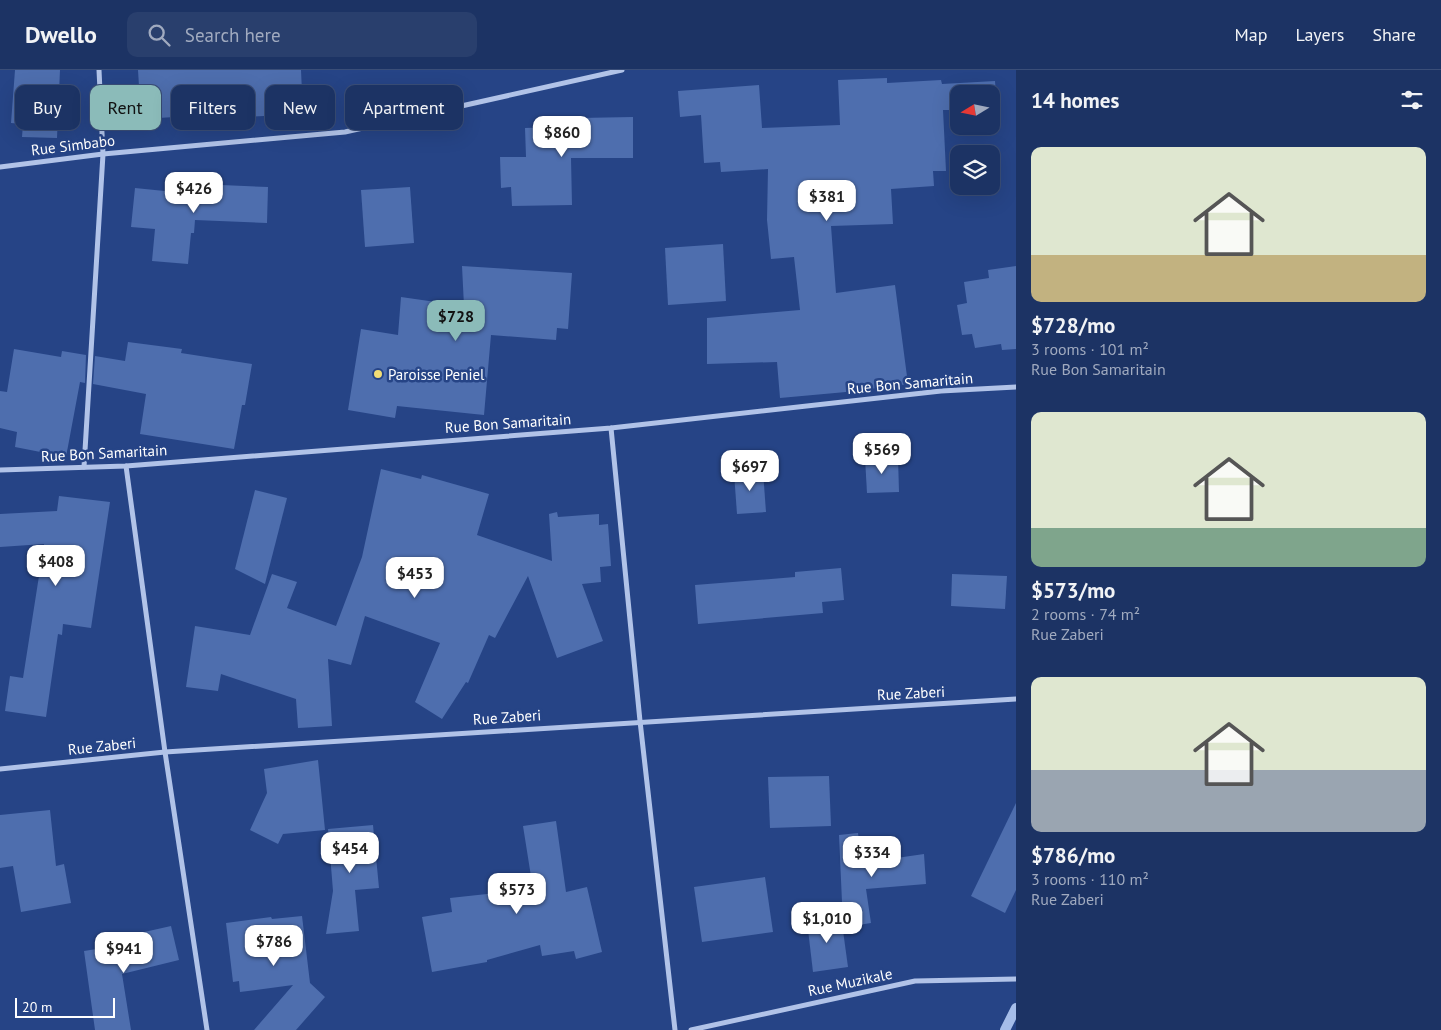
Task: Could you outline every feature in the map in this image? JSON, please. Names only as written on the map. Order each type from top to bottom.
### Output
[{"type":"street","points":[[84,467],[102,154],[99,70]]},
{"type":"street","name":"Rue Simbabo","points":[[0,167],[102,154],[345,132],[622,70]]},
{"type":"street","name":"Rue Bon Samaritain","points":[[0,470],[126,466],[611,428],[941,391],[1016,387]]},
{"type":"street","points":[[611,428],[640,721],[675,1030]]},
{"type":"street","points":[[126,466],[165,752],[206,1030]]},
{"type":"street","name":"Rue Zaberi","points":[[0,769],[165,752],[1016,699]]},
{"type":"street","name":"Rue Muzikale","points":[[691,1030],[915,981],[1016,979]]},
{"type":"building","points":[[15,70],[60,70],[59,85],[15,85],[15,123],[11,123]]},
{"type":"building","points":[[138,70],[301,70],[302,85],[265,85],[265,116],[255,116],[255,85],[171,85],[171,117],[161,118],[161,85],[139,85]]},
{"type":"building","points":[[887,78],[887,83],[941,80],[942,84],[995,81],[995,85],[950,85],[950,110],[943,110],[946,171],[933,171],[934,186],[891,189],[893,224],[831,226],[836,293],[895,285],[908,384],[780,398],[777,362],[707,364],[707,318],[800,310],[794,257],[771,259],[767,220],[768,169],[721,172],[720,162],[704,163],[701,115],[680,117],[678,91],[759,85],[762,128],[840,125],[838,80]]},
{"type":"building","points":[[633,117],[633,158],[571,158],[572,205],[512,206],[511,187],[501,188],[500,157],[526,157],[525,128],[579,126],[579,118]]},
{"type":"building","points":[[23,130],[57,130],[57,138],[22,137]]},
{"type":"building","points":[[198,184],[268,187],[267,223],[195,220],[194,233],[191,233],[188,264],[152,261],[155,229],[131,227],[135,188],[194,194]]},
{"type":"building","points":[[410,187],[414,243],[365,247],[361,190]]},
{"type":"building","points":[[723,244],[726,301],[668,305],[665,248]]},
{"type":"building","points":[[462,266],[572,273],[568,329],[557,328],[556,340],[491,335],[484,415],[397,406],[395,418],[348,410],[361,329],[398,335],[401,297],[464,306]]},
{"type":"building","points":[[1016,266],[1016,349],[1002,350],[1001,344],[975,348],[972,334],[962,335],[957,305],[967,303],[964,282],[989,278],[988,270]]},
{"type":"building","points":[[128,342],[182,349],[181,353],[252,364],[245,405],[242,405],[234,449],[140,434],[146,394],[93,384],[95,356],[125,361]]},
{"type":"building","points":[[14,349],[61,357],[62,351],[86,355],[85,383],[80,382],[66,457],[15,447],[17,432],[0,428],[0,391],[7,392]]},
{"type":"building","points":[[898,457],[899,492],[867,493],[865,458]]},
{"type":"building","points":[[381,469],[421,479],[422,475],[489,494],[477,535],[552,561],[549,514],[557,512],[558,517],[599,514],[599,525],[608,524],[611,566],[600,567],[601,582],[582,584],[603,641],[557,658],[528,576],[495,638],[489,635],[468,683],[466,682],[442,719],[415,702],[440,643],[365,616],[351,665],[328,659],[332,726],[298,728],[296,699],[221,674],[218,691],[186,687],[195,626],[250,635],[272,574],[297,582],[287,608],[336,626],[362,557]]},
{"type":"building","points":[[763,471],[766,512],[737,514],[734,473]]},
{"type":"building","points":[[255,490],[287,498],[265,584],[235,569]]},
{"type":"building","points":[[59,496],[110,502],[91,628],[63,624],[62,635],[58,634],[46,717],[5,711],[10,676],[23,678],[44,544],[0,547],[0,514],[57,511]]},
{"type":"building","points":[[841,568],[844,600],[822,602],[823,613],[698,624],[695,585],[795,577],[795,572]]},
{"type":"building","points":[[952,574],[1007,576],[1005,609],[951,606]]},
{"type":"building","points":[[318,760],[325,830],[283,834],[278,844],[250,830],[267,793],[264,769]]},
{"type":"building","points":[[829,776],[831,826],[770,828],[768,777]]},
{"type":"building","points":[[1016,803],[1016,890],[1005,913],[971,896]]},
{"type":"building","points":[[50,810],[56,866],[64,864],[71,903],[21,912],[13,866],[0,868],[0,815]]},
{"type":"building","points":[[556,821],[566,892],[587,887],[602,952],[576,959],[574,951],[542,956],[540,945],[487,960],[487,962],[432,972],[422,917],[452,912],[450,898],[533,889],[523,826]]},
{"type":"building","points":[[373,825],[379,888],[355,890],[359,931],[326,934],[333,891],[328,829]]},
{"type":"building","points":[[858,833],[862,863],[924,854],[926,884],[866,889],[871,923],[846,927],[842,902],[839,835]]},
{"type":"building","points":[[765,877],[773,932],[702,942],[694,887]]},
{"type":"building","points":[[302,916],[310,983],[325,997],[296,1030],[254,1030],[293,985],[240,992],[239,981],[233,982],[226,923],[271,917],[272,919]]},
{"type":"building","points":[[841,916],[848,967],[813,972],[807,921]]},
{"type":"building","points":[[171,926],[179,960],[122,974],[131,1030],[95,1030],[84,951],[134,943],[131,935]]},
{"type":"waterway","points":[[1005,1030],[1016,1008]]},
{"type":"place","name":"Paroisse Peniel","points":[[378,374]]}]
